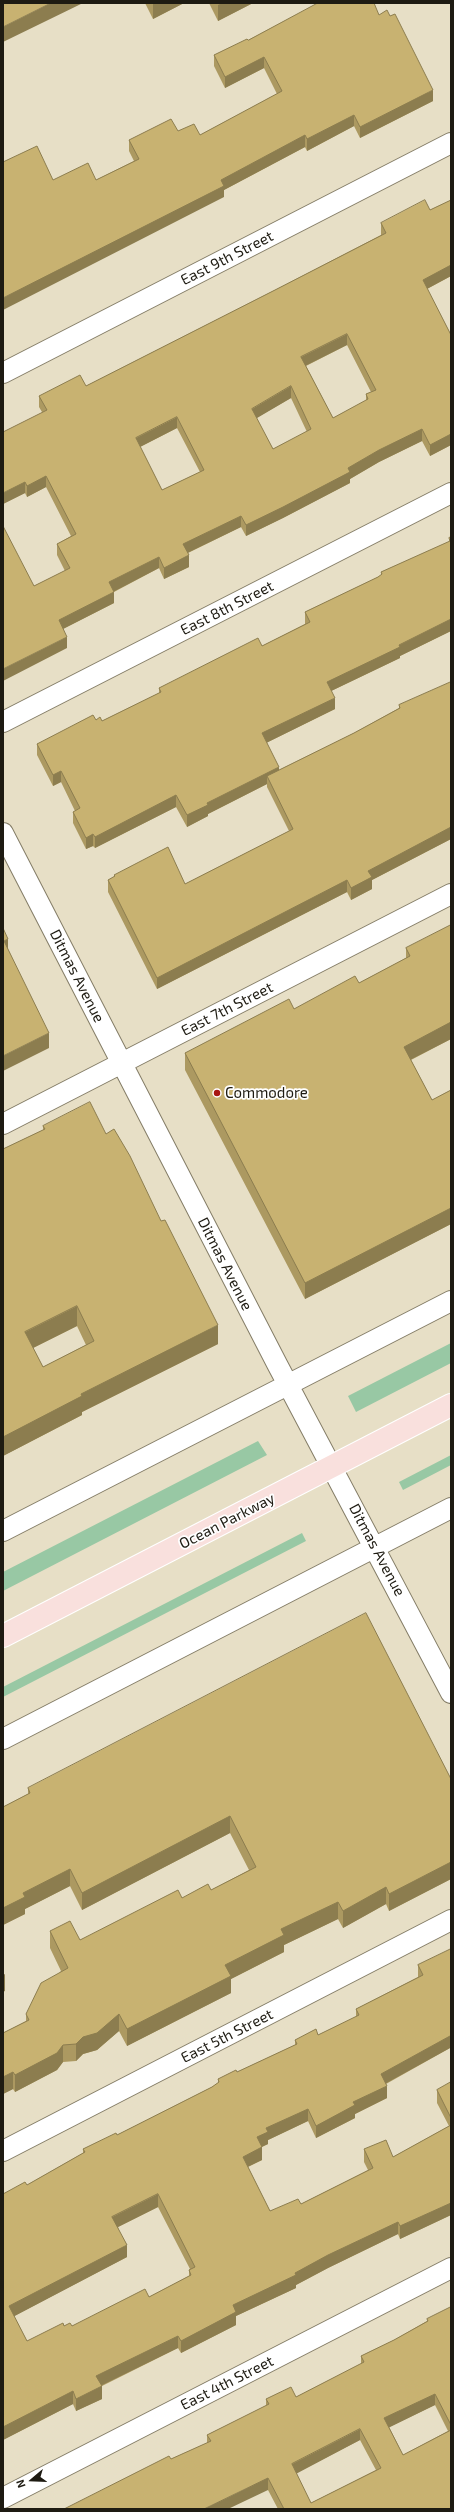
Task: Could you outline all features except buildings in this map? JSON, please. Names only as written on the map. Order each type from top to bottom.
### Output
[{"type":"main road","name":"Ocean Parkway","points":[[3,1636],[451,1405]]},
{"type":"street","name":"East 9th Street","points":[[3,373],[451,143]]},
{"type":"street","name":"East 8th Street","points":[[3,722],[451,493]]},
{"type":"street","name":"Ditmas Avenue","points":[[3,833],[288,1384],[451,1693]]},
{"type":"street","name":"East 7th Street","points":[[3,1124],[451,894]]},
{"type":"street","points":[[3,1531],[451,1301]]},
{"type":"street","points":[[3,1739],[451,1508]]},
{"type":"street","name":"East 5th Street","points":[[3,2151],[451,1920]]},
{"type":"street","name":"East 4th Street","points":[[3,2498],[451,2268]]},
{"type":"green space","points":[[451,1343],[451,1363],[356,1412],[348,1396]]},
{"type":"green space","points":[[258,1441],[267,1455],[3,1591],[3,1572]]},
{"type":"green space","points":[[451,1455],[451,1465],[403,1490],[399,1482]]},
{"type":"green space","points":[[302,1533],[306,1541],[3,1697],[3,1687]]},
{"type":"place","name":"Commodore","points":[[217,1093]]}]
